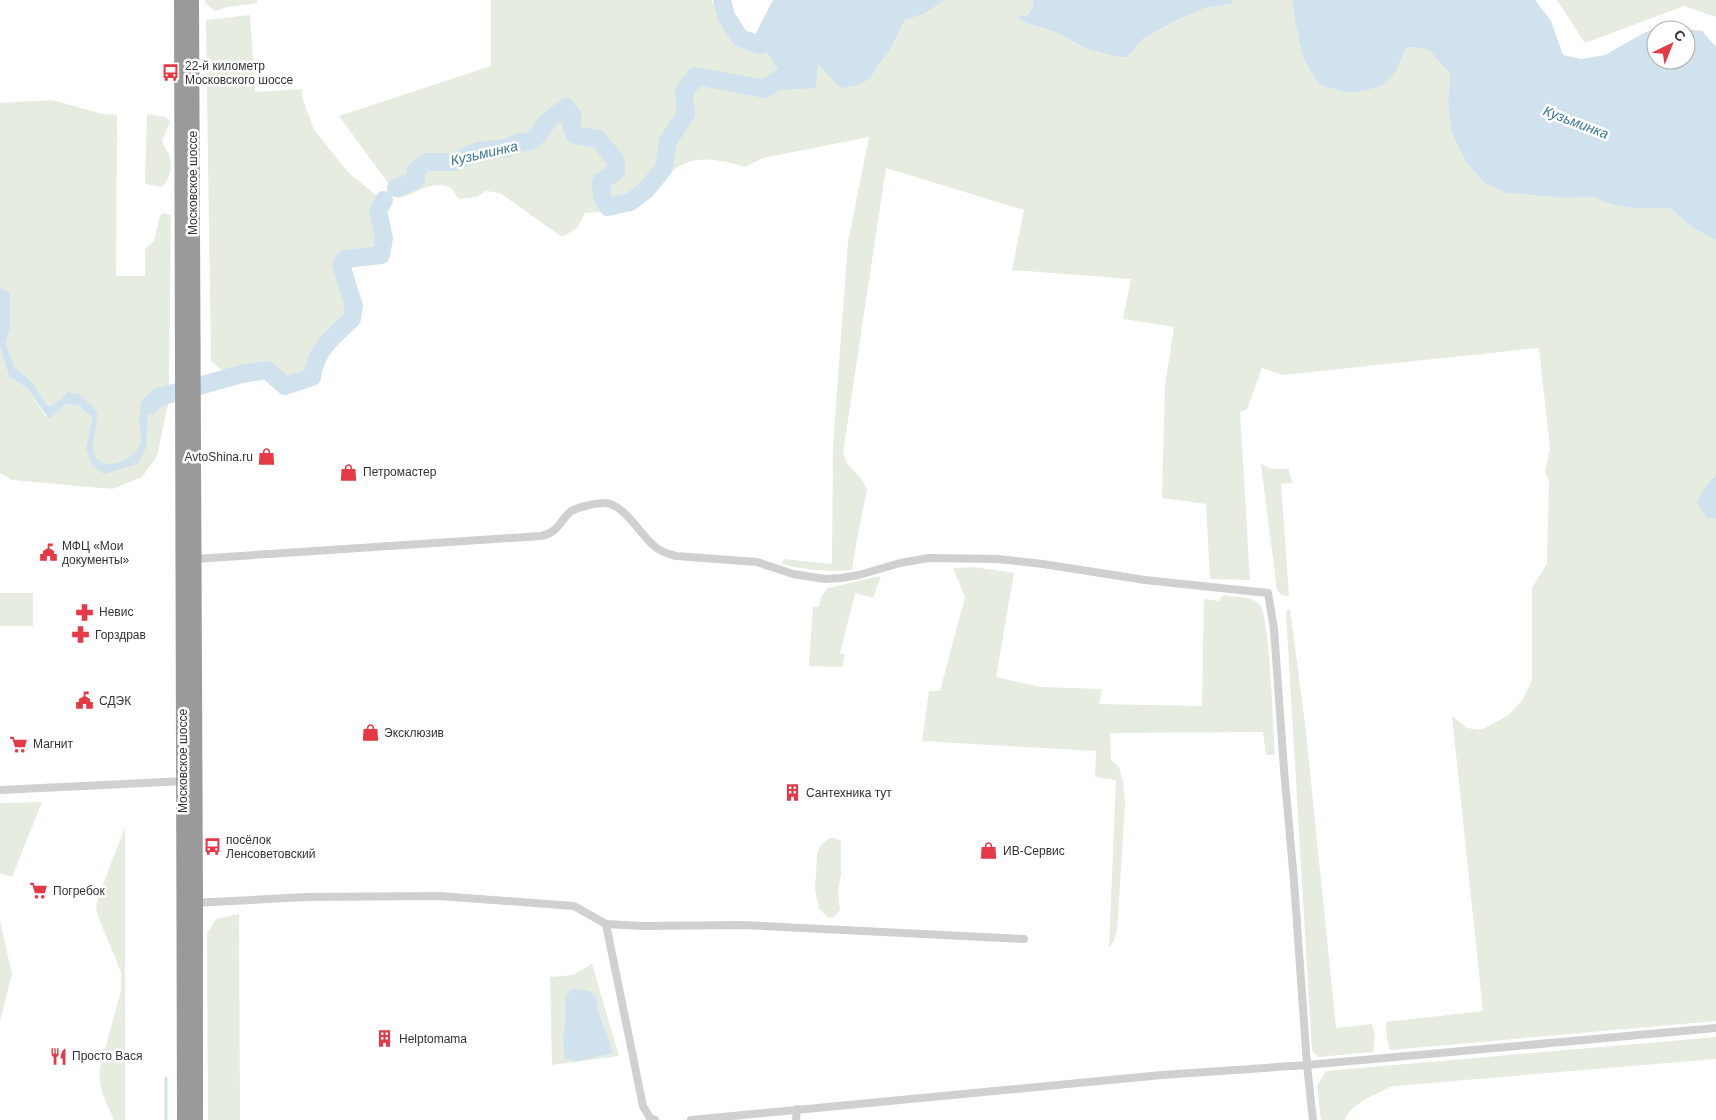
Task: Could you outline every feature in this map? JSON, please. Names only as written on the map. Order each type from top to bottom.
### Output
[{"type":"highway","name":"Московское шоссе","points":[[181,0],[188,367]]},
{"type":"highway","name":"Московское шоссе","points":[[188,367],[192,0]]},
{"type":"highway","points":[[187,402],[188,367]]},
{"type":"highway","name":"Московское шоссе","points":[[187,402],[194,559],[189,781]]},
{"type":"highway","name":"Московское шоссе","points":[[184,1120],[189,904],[187,402]]},
{"type":"highway","name":"Московское шоссе","points":[[189,904],[196,1120]]},
{"type":"street","points":[[194,559],[541,536],[551,534],[571,511],[605,502],[624,512],[653,545],[664,553],[676,556],[757,562],[810,578],[841,578],[900,563],[929,558],[972,558],[1043,564],[1145,580],[1268,593],[1274,629],[1307,1065],[1313,1120]]},
{"type":"street","points":[[0,790],[189,781]]},
{"type":"street","points":[[189,904],[306,897],[440,896],[574,906],[606,924],[641,926],[742,925],[1024,939]]},
{"type":"street","points":[[606,924],[643,1106],[650,1118],[655,1120]]},
{"type":"street","points":[[691,1120],[1162,1075],[1307,1065],[1716,1028]]},
{"type":"street","points":[[796,1120],[797,1109]]},
{"type":"shaded area","points":[[205,0],[257,0],[257,3],[227,7],[215,11],[205,3]]},
{"type":"shaded area","points":[[491,0],[711,0],[718,12],[728,4],[733,20],[731,28],[738,30],[743,37],[765,54],[762,45],[779,71],[781,90],[818,64],[836,84],[871,78],[877,66],[889,52],[905,20],[922,15],[945,0],[1033,0],[1033,7],[1028,15],[1018,17],[1027,23],[1058,33],[1086,49],[1127,57],[1144,38],[1175,21],[1205,8],[1231,4],[1234,0],[1292,0],[1303,58],[1319,85],[1349,93],[1396,72],[1407,47],[1428,49],[1450,74],[1448,104],[1451,131],[1507,193],[1567,198],[1592,197],[1610,204],[1631,208],[1670,208],[1693,228],[1716,240],[1716,474],[1702,492],[1707,518],[1716,519],[1716,1021],[1390,1050],[1387,1039],[1386,1022],[1483,1011],[1452,716],[1467,728],[1481,730],[1509,715],[1523,699],[1532,680],[1532,588],[1547,564],[1549,482],[1545,472],[1550,448],[1539,348],[1283,375],[1262,368],[1247,409],[1240,412],[1250,580],[1210,579],[1206,504],[1162,498],[1165,385],[1174,327],[1123,319],[1131,279],[1012,270],[1024,210],[886,168],[843,453],[848,465],[861,478],[867,489],[852,570],[817,570],[782,564],[784,559],[832,564],[833,446],[848,242],[869,137],[763,158],[745,167],[718,160],[691,161],[669,174],[644,203],[632,209],[585,213],[577,228],[562,237],[500,193],[486,191],[476,197],[459,199],[452,189],[439,185],[399,198],[339,116],[491,66]]},
{"type":"shaded area","points":[[1557,0],[1716,0],[1716,17],[1684,6],[1585,43]]},
{"type":"shaded area","points":[[250,15],[255,92],[302,89],[303,100],[314,130],[348,172],[377,196],[373,213],[378,245],[367,250],[346,253],[335,260],[336,273],[348,312],[325,335],[314,353],[306,373],[295,378],[285,375],[270,362],[224,372],[211,361],[206,20]]},
{"type":"shaded area","points":[[52,100],[102,114],[117,115],[116,276],[145,276],[145,249],[154,241],[160,215],[165,213],[171,215],[169,390],[157,393],[139,420],[141,437],[139,447],[135,453],[115,464],[101,463],[96,458],[93,450],[97,411],[78,393],[67,392],[51,406],[46,405],[30,380],[15,368],[6,343],[10,329],[5,289],[0,288],[0,103]]},
{"type":"shaded area","points":[[147,114],[166,117],[170,122],[162,141],[170,156],[171,168],[169,177],[162,187],[145,184]]},
{"type":"shaded area","points":[[0,346],[9,377],[27,388],[49,419],[66,404],[79,406],[92,417],[86,448],[104,474],[147,446],[148,412],[160,401],[169,400],[157,456],[142,477],[112,489],[12,480],[0,473]]},
{"type":"shaded area","points":[[1261,464],[1272,469],[1289,469],[1292,483],[1281,484],[1289,596],[1282,595],[1277,590]]},
{"type":"shaded area","points":[[973,567],[1014,573],[996,677],[1041,687],[1102,689],[1099,704],[1202,706],[1204,599],[1219,601],[1223,595],[1248,598],[1260,605],[1269,652],[1275,755],[1266,755],[1263,732],[1110,733],[1111,760],[1119,767],[1123,782],[1125,804],[1117,931],[1114,941],[1109,948],[1116,780],[1095,777],[1096,751],[922,741],[929,691],[940,691],[965,597],[953,568]]},
{"type":"shaded area","points":[[881,576],[873,598],[855,593],[840,653],[845,655],[842,667],[809,666],[813,607],[819,606],[822,595],[828,588]]},
{"type":"shaded area","points":[[0,593],[33,593],[33,626],[0,626]]},
{"type":"shaded area","points":[[1290,609],[1306,732],[1336,1028],[1372,1024],[1375,1037],[1373,1052],[1319,1057],[1312,1051],[1286,612]]},
{"type":"shaded area","points":[[42,802],[12,877],[0,873],[0,803]]},
{"type":"shaded area","points":[[125,827],[125,1120],[114,1120],[103,1094],[99,1074],[121,991],[121,972],[99,919],[96,907]]},
{"type":"shaded area","points":[[830,838],[841,841],[841,874],[838,891],[840,910],[834,917],[829,918],[819,909],[815,890],[817,855],[820,846]]},
{"type":"shaded area","points":[[239,914],[240,1120],[208,1120],[207,934],[216,919]]},
{"type":"shaded area","points":[[0,921],[12,974],[0,1022]]},
{"type":"shaded area","points":[[592,964],[619,1056],[552,1065],[550,977],[573,975]]},
{"type":"shaded area","points":[[1716,1037],[1716,1059],[1393,1086],[1358,1104],[1352,1109],[1345,1120],[1321,1120],[1317,1086],[1326,1071]]},
{"type":"water","points":[[785,0],[945,0],[922,15],[905,20],[889,52],[877,66],[871,78],[858,85],[843,88],[836,84],[818,64],[816,88],[781,90],[779,71],[762,45]]},
{"type":"water","points":[[1033,0],[1234,0],[1231,4],[1205,8],[1175,21],[1144,38],[1127,57],[1120,57],[1086,49],[1058,33],[1027,23],[1017,17],[1028,15],[1033,7]]},
{"type":"water","points":[[1292,0],[1535,0],[1551,21],[1563,55],[1581,59],[1605,55],[1646,32],[1646,70],[1696,70],[1696,30],[1702,31],[1716,47],[1716,240],[1693,228],[1670,208],[1631,208],[1610,204],[1592,197],[1567,198],[1507,193],[1485,183],[1466,162],[1451,131],[1448,104],[1450,74],[1428,49],[1407,47],[1396,72],[1379,87],[1349,93],[1319,85],[1303,58]]},
{"type":"water","points":[[0,288],[5,289],[10,295],[10,329],[6,343],[15,368],[30,380],[47,405],[51,406],[67,392],[78,393],[97,411],[93,450],[101,462],[114,464],[121,462],[134,453],[140,442],[139,421],[141,405],[157,393],[169,390],[169,400],[160,401],[148,412],[147,446],[137,464],[104,474],[92,465],[86,448],[92,417],[79,406],[66,404],[49,419],[27,388],[9,377],[0,346]]},
{"type":"water","points":[[1716,474],[1716,519],[1707,518],[1697,502]]},
{"type":"water","points":[[570,990],[590,991],[596,997],[598,1011],[613,1053],[578,1061],[565,1059],[563,1038],[565,999]]},
{"type":"waterway","points":[[722,0],[726,16],[740,38],[760,45],[783,0]]},
{"type":"waterway","name":"Кузьминка","points":[[396,188],[416,180],[416,170],[426,162],[454,162],[478,151],[508,148],[517,143],[531,141],[548,121],[566,107],[573,116],[571,126],[575,135],[598,139],[616,161],[616,171],[601,182],[602,197],[608,207],[630,202],[646,190],[664,168],[668,141],[686,114],[684,92],[696,76],[765,89],[800,64]]},
{"type":"waterway","name":"Кузьминка","points":[[149,406],[159,397],[242,374],[267,370],[285,386],[312,377],[321,351],[352,319],[354,306],[341,265],[345,259],[381,255],[384,238],[378,211],[384,200]]},
{"type":"waterway","points":[[166,1078],[166,1120]]},
{"type":"place","name":"22-й километр Московского шоссе","points":[[171,73]]},
{"type":"place","name":"AvtoShina.ru","points":[[267,457]]},
{"type":"place","name":"Петромастер","points":[[349,472]]},
{"type":"place","name":"МФЦ «Мои документы»","points":[[48,553]]},
{"type":"place","name":"Невис","points":[[85,612]]},
{"type":"place","name":"Горздрав","points":[[81,635]]},
{"type":"place","name":"СДЭК","points":[[85,701]]},
{"type":"place","name":"Эксклюзив","points":[[370,733]]},
{"type":"place","name":"Магнит","points":[[19,744]]},
{"type":"place","name":"Сантехника тут","points":[[792,793]]},
{"type":"place","name":"посёлок Ленсоветовский","points":[[212,847]]},
{"type":"place","name":"ИВ-Сервис","points":[[989,851]]},
{"type":"place","name":"Погребок","points":[[39,891]]},
{"type":"place","name":"Helptomama","points":[[385,1039]]},
{"type":"place","name":"Просто Вася","points":[[58,1056]]}]
